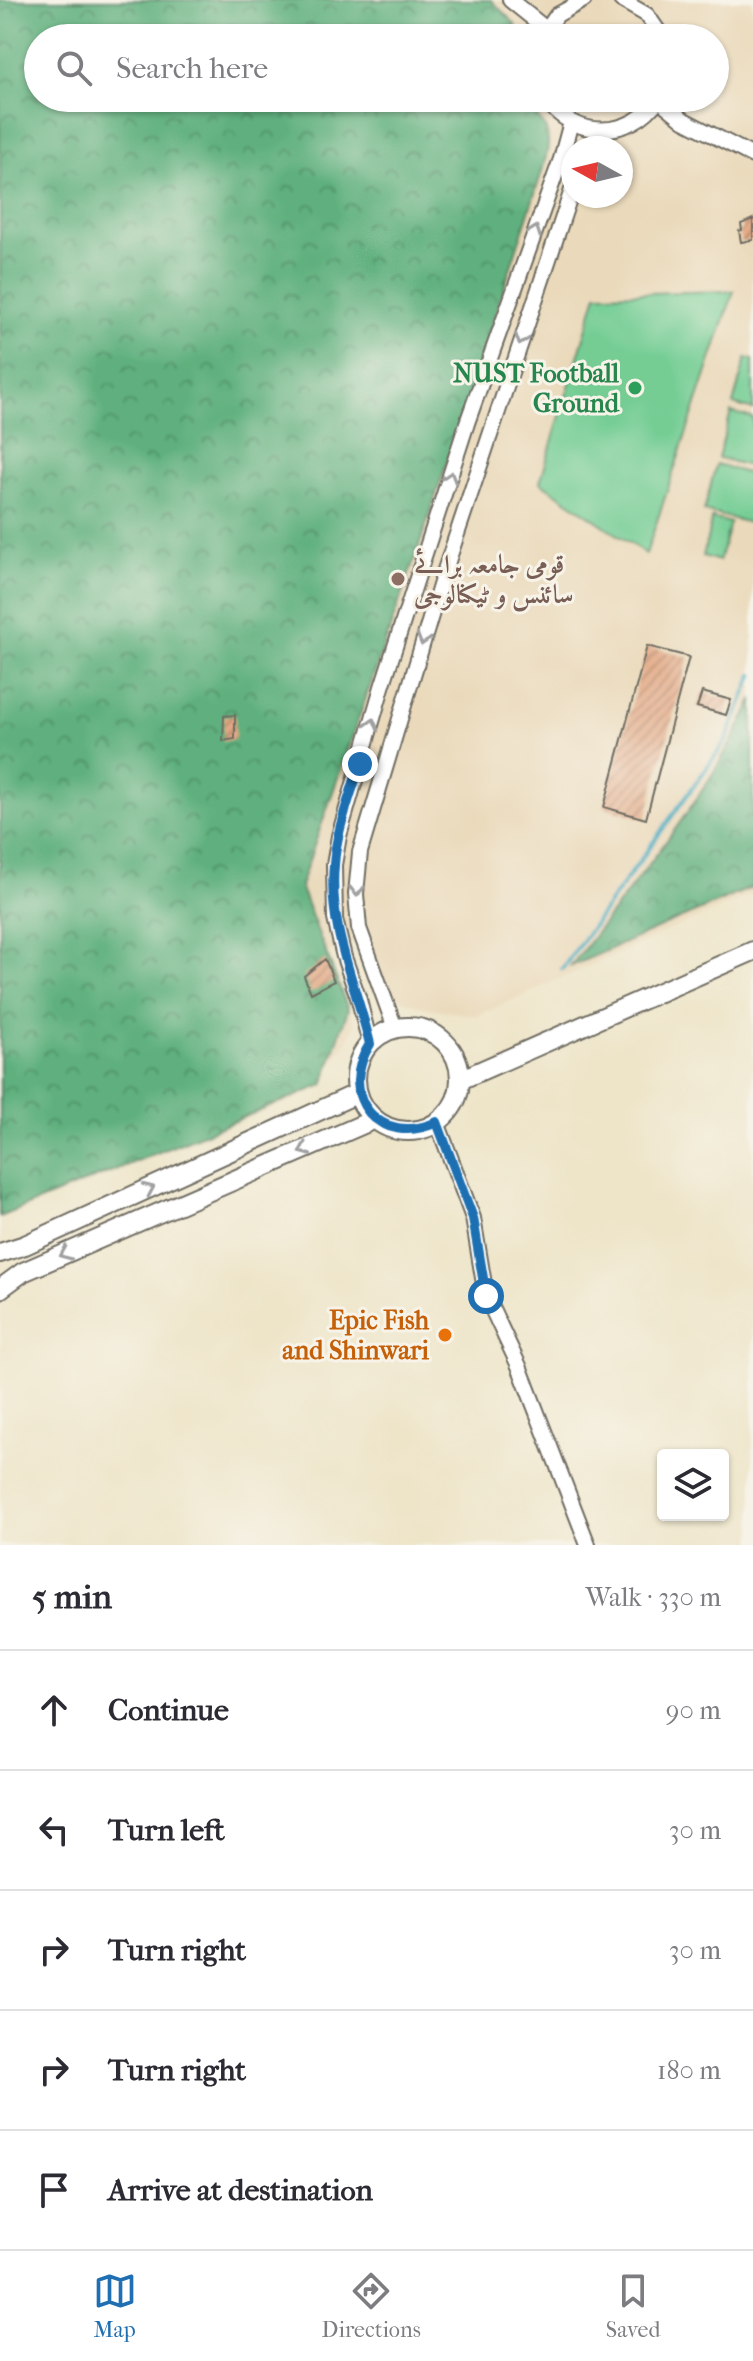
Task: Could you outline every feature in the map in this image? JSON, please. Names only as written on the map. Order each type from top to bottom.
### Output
[{"type":"main road","points":[[460,1080],[753,951]]},
{"type":"main road","points":[[395,1028],[421,1028],[443,1040],[458,1064],[460,1080],[457,1097],[449,1111],[437,1122],[422,1129],[406,1131],[390,1128],[375,1119],[358,1093],[358,1067],[370,1044],[381,1034],[395,1028]]},
{"type":"main road","points":[[0,1253],[358,1093]]},
{"type":"main road","points":[[0,1289],[23,1272],[375,1119]]},
{"type":"street","points":[[510,0],[535,24]]},
{"type":"street","points":[[551,24],[562,11],[584,0]]},
{"type":"street","points":[[621,0],[647,15],[653,24]]},
{"type":"street","points":[[558,112],[588,129],[603,130],[633,122],[647,112]]},
{"type":"street","points":[[674,112],[753,156]]},
{"type":"street","points":[[370,1044],[335,919],[334,865],[339,836],[382,687],[485,368],[561,159],[571,122]]},
{"type":"street","points":[[599,136],[603,130]]},
{"type":"street","points":[[395,1028],[359,928],[357,877],[367,821],[442,579],[566,208]]},
{"type":"street","points":[[420,573],[442,579]]},
{"type":"street","points":[[437,1122],[473,1218],[486,1296],[519,1366],[588,1545]]},
{"type":"shaded area","name":"قومی جامعہ برائے سائنس و ٹیکنالوجی","points":[[0,0],[753,0],[753,893],[476,1016],[423,1007],[388,991],[368,937],[327,953],[354,1024],[348,1041],[327,1069],[34,112],[729,112],[729,24],[24,24],[24,78]]},
{"type":"green space","points":[[0,0],[491,0],[515,24],[24,24],[24,112],[534,112],[544,126],[548,141],[541,175],[424,532],[300,886],[348,1009],[323,1085],[0,1217]]},
{"type":"green space","name":"NUST Football Ground","points":[[734,291],[646,554],[540,482],[597,294]]},
{"type":"green space","points":[[746,358],[753,360],[753,410],[733,404]]},
{"type":"green space","points":[[731,412],[753,418],[753,467],[718,458]]},
{"type":"green space","points":[[716,464],[753,475],[753,524],[704,511]]},
{"type":"green space","points":[[712,518],[730,523],[719,561],[703,556]]},
{"type":"green space","points":[[753,699],[753,887],[571,966],[693,803],[716,769]]},
{"type":"building","points":[[753,219],[753,240],[741,242],[741,224]]},
{"type":"building","points":[[647,646],[689,657],[646,819],[604,807]]},
{"type":"building","points":[[702,692],[731,700],[726,715],[697,707]]},
{"type":"building","points":[[235,715],[235,739],[223,741],[224,716]]},
{"type":"building","points":[[325,959],[334,981],[311,993],[304,976]]},
{"type":"waterway","points":[[562,969],[726,741],[753,675]]},
{"type":"place","name":"NUST Football Ground","points":[[635,388]]},
{"type":"place","name":"قومی جامعہ برائے سائنس و ٹیکنالوجی","points":[[398,579]]},
{"type":"place","name":"Epic Fish and Shinwari","points":[[445,1335]]},
{"type":"route","points":[[360,764],[334,865],[335,919],[370,1044],[360,1059],[358,1093],[375,1119],[390,1128],[406,1131],[422,1129],[437,1122],[473,1218],[486,1296]]}]
